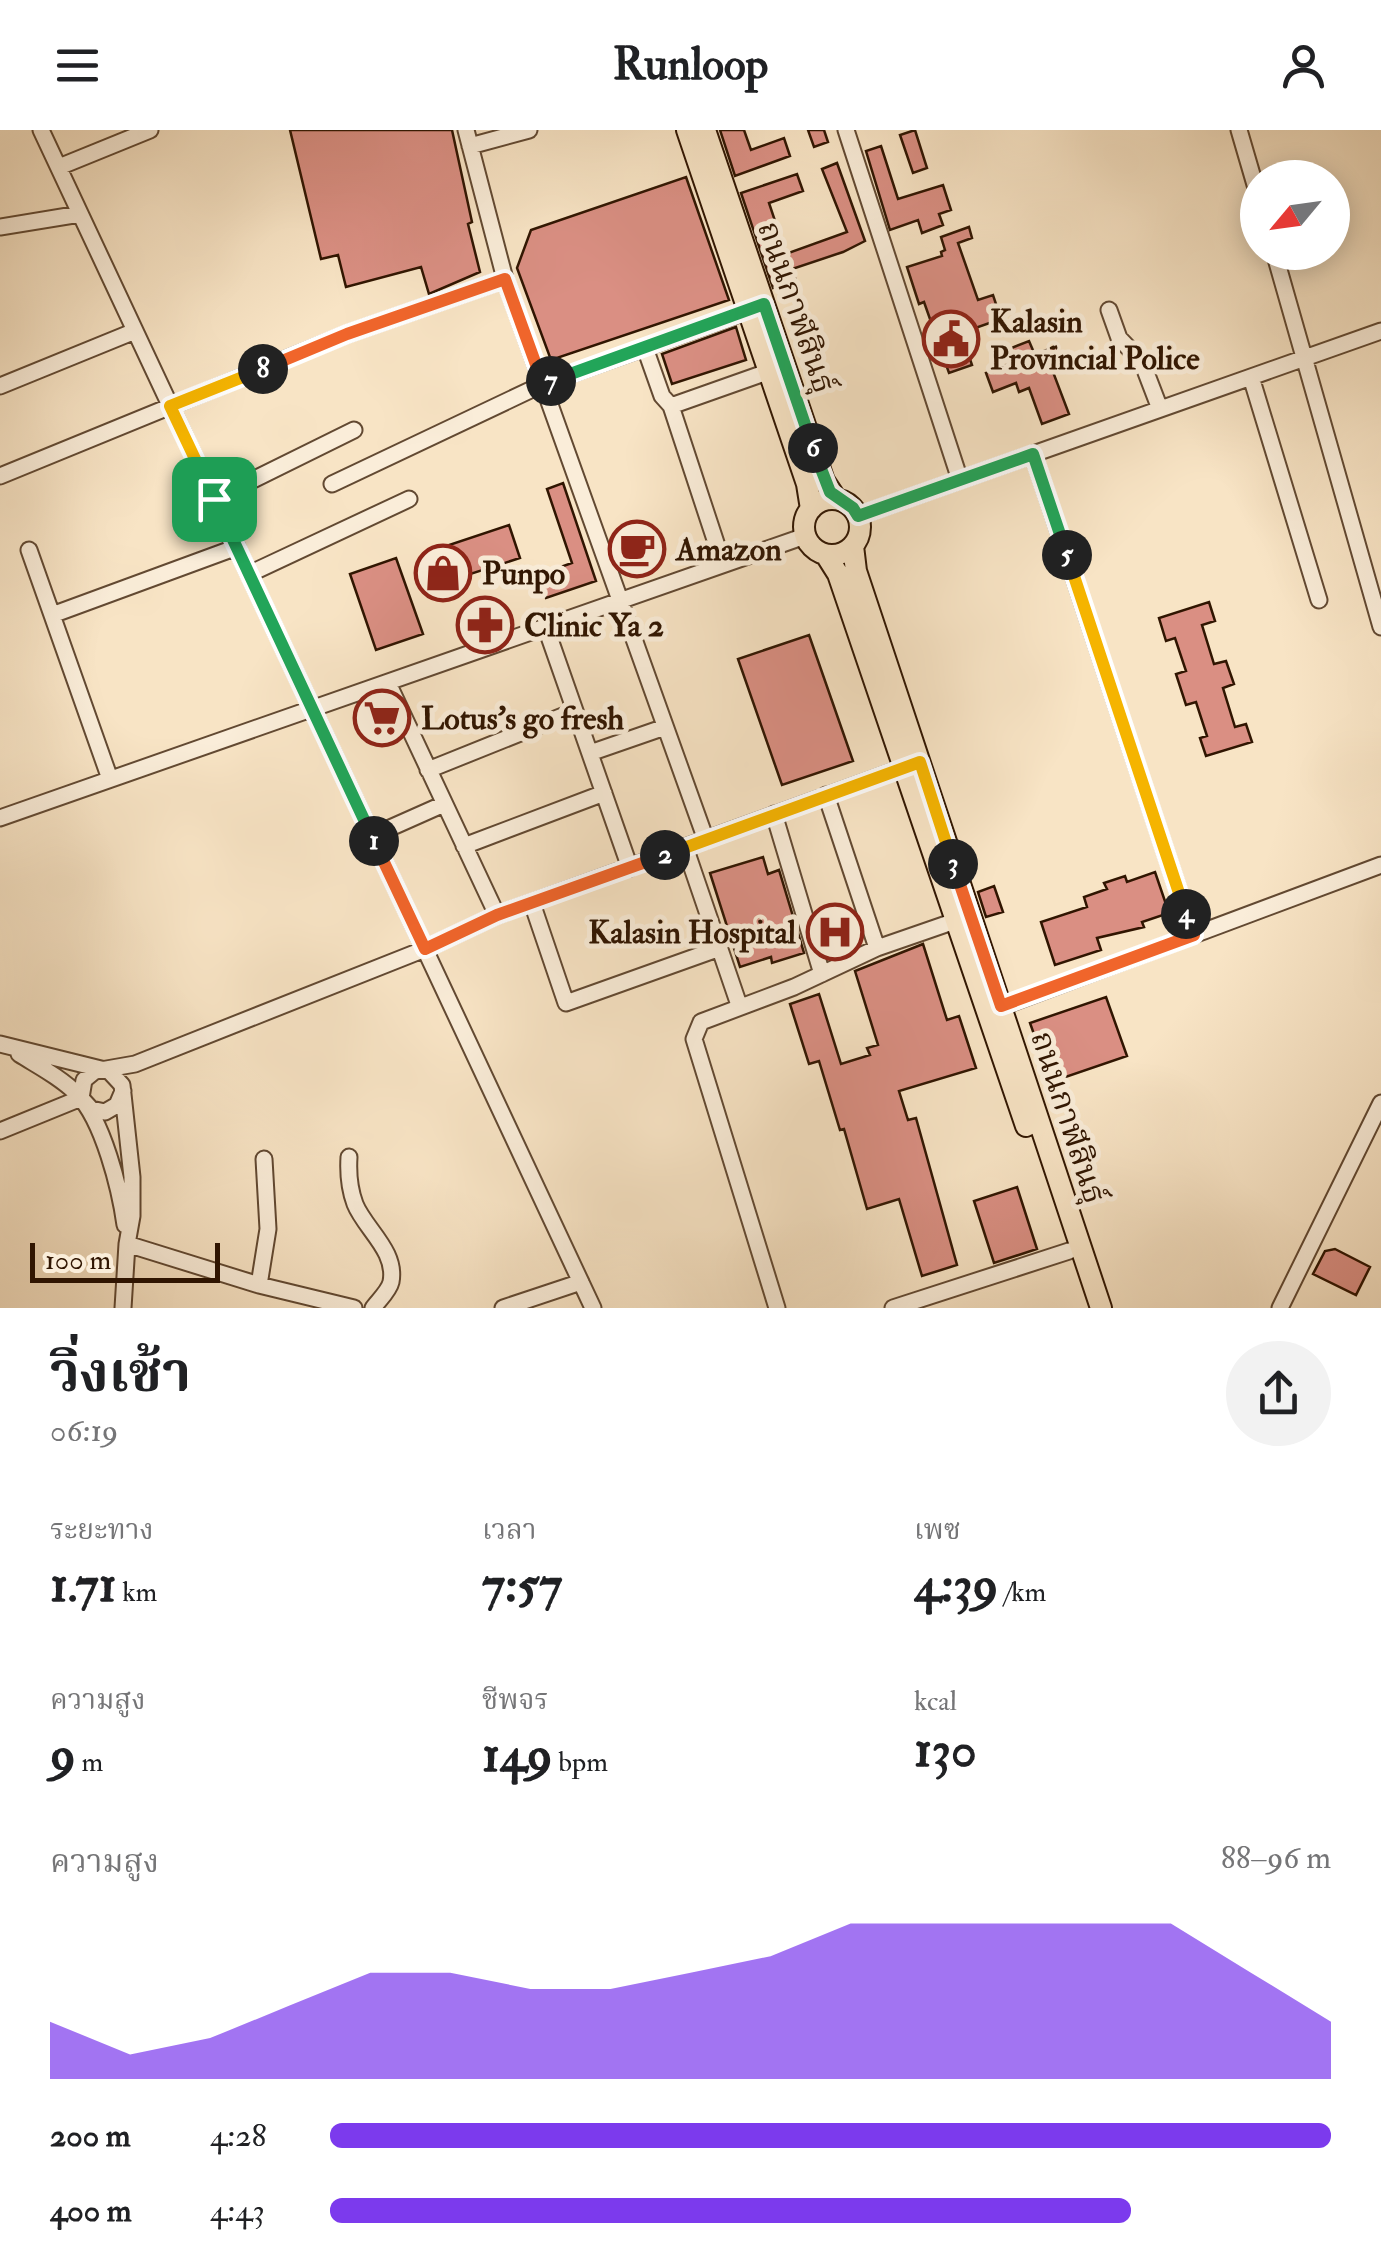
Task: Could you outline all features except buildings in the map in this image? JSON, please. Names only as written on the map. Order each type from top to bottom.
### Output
[{"type":"main road","name":"ถนนกาฬสินธุ์","points":[[687,130],[824,481],[836,500]]},
{"type":"main road","name":"ถนนกาฬสินธุ์","points":[[705,130],[756,307],[770,371],[808,484],[810,509]]},
{"type":"main road","points":[[845,502],[858,516],[860,534],[853,546],[843,554],[826,555],[812,548],[805,536],[810,509],[818,503],[845,502]]},
{"type":"main road","name":"ถนนกาฬสินธุ์","points":[[853,546],[856,571],[955,921],[1088,1308]]},
{"type":"main road","name":"ถนนกาฬสินธุ์","points":[[826,555],[838,574],[1001,1006],[1101,1308]]},
{"type":"street","points":[[41,130],[593,1308]]},
{"type":"street","points":[[59,167],[150,130]]},
{"type":"street","points":[[529,130],[468,138],[505,279],[706,840]]},
{"type":"street","points":[[846,130],[960,480]]},
{"type":"street","points":[[1239,130],[1248,160]]},
{"type":"street","points":[[0,226],[80,214]]},
{"type":"street","points":[[1279,270],[1381,627]]},
{"type":"street","points":[[0,476],[347,334],[505,279]]},
{"type":"street","points":[[332,484],[543,384],[756,307]]},
{"type":"street","points":[[1109,310],[1119,338],[1142,362],[1160,409]]},
{"type":"street","points":[[858,516],[1381,330]]},
{"type":"street","points":[[0,386],[135,331]]},
{"type":"street","points":[[645,348],[662,396],[672,406],[723,564]]},
{"type":"street","points":[[672,406],[770,371]]},
{"type":"street","points":[[1251,377],[1319,600]]},
{"type":"street","points":[[214,499],[354,430]]},
{"type":"street","points":[[1033,454],[1194,935]]},
{"type":"street","points":[[249,574],[409,500]]},
{"type":"street","points":[[0,818],[805,536]]},
{"type":"street","points":[[52,615],[236,547]]},
{"type":"street","points":[[29,550],[110,780]]},
{"type":"street","points":[[546,628],[630,868]]},
{"type":"street","points":[[388,683],[497,915]]},
{"type":"street","points":[[428,770],[575,711]]},
{"type":"street","points":[[590,753],[666,727]]},
{"type":"street","points":[[127,1244],[120,1189],[81,1098],[84,1080],[425,949],[497,915],[912,765]]},
{"type":"street","points":[[464,846],[604,793]]},
{"type":"street","points":[[826,795],[876,948]]},
{"type":"street","points":[[372,836],[444,804]]},
{"type":"street","points":[[774,814],[822,974]]},
{"type":"street","points":[[685,847],[739,1005]]},
{"type":"street","points":[[1001,1006],[1381,865]]},
{"type":"street","points":[[532,902],[566,1002],[720,948]]},
{"type":"street","points":[[777,1308],[694,1039],[701,1022],[876,948],[955,921]]},
{"type":"street","points":[[3,1045],[65,1083],[90,1109],[105,1112],[118,1105],[134,1064]]},
{"type":"street","points":[[3,1045],[114,1074],[122,1088],[132,1177],[123,1308]]},
{"type":"street","points":[[0,1131],[81,1098]]},
{"type":"street","points":[[1280,1308],[1381,1103]]},
{"type":"street","points":[[349,1157],[348,1175],[356,1207],[380,1238],[390,1269],[391,1284],[373,1308]]},
{"type":"street","points":[[259,1285],[268,1229],[264,1159]]},
{"type":"street","points":[[127,1244],[259,1285],[354,1308]]},
{"type":"street","points":[[893,1308],[1068,1252]]},
{"type":"street","points":[[502,1308],[581,1282]]},
{"type":"place","name":"Kalasin Provincial Police","points":[[951,339]]},
{"type":"place","name":"Amazon","points":[[637,549]]},
{"type":"place","name":"Punpo","points":[[443,573]]},
{"type":"place","name":"Clinic Ya 2","points":[[485,625]]},
{"type":"place","name":"Lotus's go fresh","points":[[382,718]]},
{"type":"place","name":"Kalasin Hospital","points":[[835,932]]},
{"type":"route","points":[[505,279],[543,384],[764,304],[824,481],[836,500],[845,502],[858,516],[1033,454],[1194,935],[1001,1006],[920,762],[497,915],[425,949],[214,499],[170,406],[347,334],[505,279]]}]
